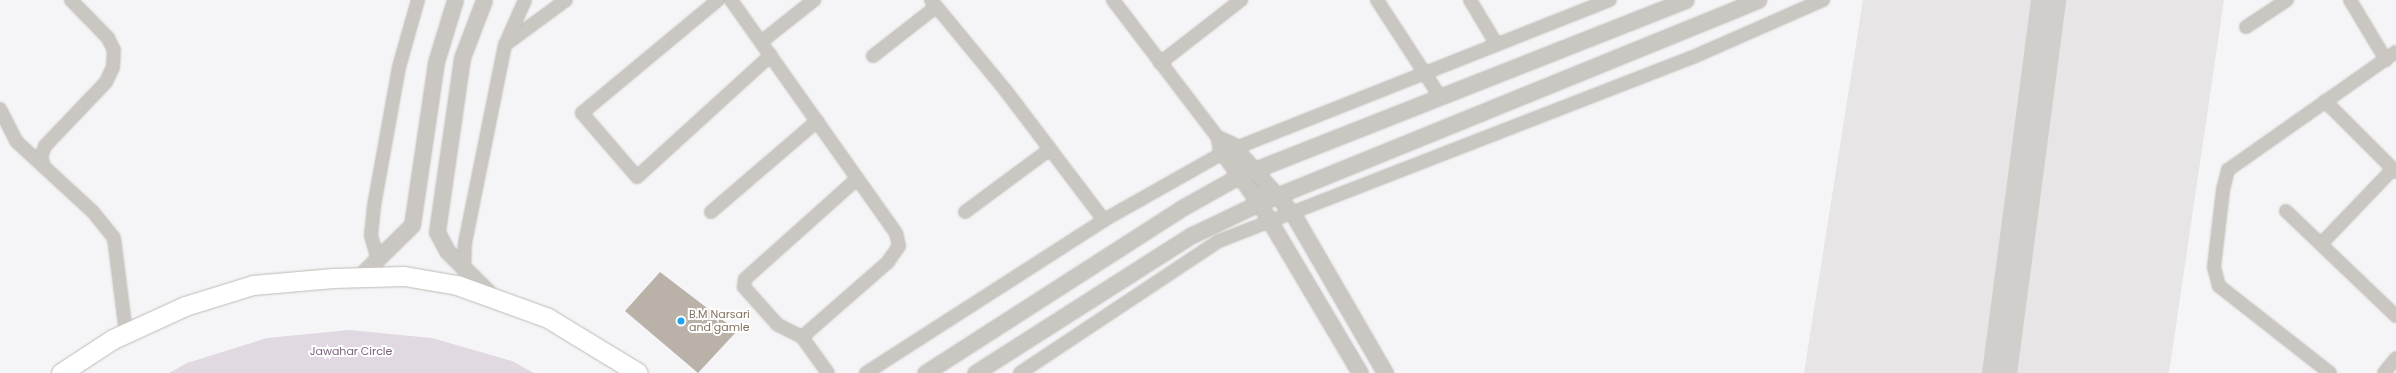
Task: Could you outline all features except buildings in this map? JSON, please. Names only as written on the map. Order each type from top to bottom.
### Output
[{"type":"main road","points":[[61,373],[126,333],[185,306],[253,285],[359,277],[404,276],[456,285],[548,318],[638,373]]},
{"type":"street","points":[[44,166],[41,157],[45,146],[106,82],[113,67],[112,44],[102,31],[70,0]]},
{"type":"street","points":[[378,260],[371,235],[374,206],[399,67],[418,0]]},
{"type":"street","points":[[359,277],[412,225],[436,62],[455,0]]},
{"type":"street","points":[[484,0],[462,58],[436,232],[447,251],[496,299]]},
{"type":"street","points":[[464,269],[465,243],[504,45],[525,0]]},
{"type":"street","points":[[504,45],[566,0]]},
{"type":"street","points":[[718,0],[582,113],[637,177],[771,55]]},
{"type":"street","points":[[731,0],[896,233],[899,246],[888,262],[802,337]]},
{"type":"street","points":[[761,42],[814,0]]},
{"type":"street","points":[[1113,0],[1229,151],[1254,169],[1293,214],[1385,373]]},
{"type":"street","points":[[1160,63],[1241,0]]},
{"type":"street","points":[[1376,0],[1441,98]]},
{"type":"street","points":[[1470,0],[1498,45]]},
{"type":"street","points":[[866,373],[1104,220],[1229,151],[1610,0]]},
{"type":"street","points":[[925,373],[1180,209],[1239,176],[1441,98],[1686,0]]},
{"type":"street","points":[[975,373],[1192,235],[1277,195],[1671,38],[1758,0]]},
{"type":"street","points":[[1020,373],[1219,241],[1270,223],[1693,57],[1823,0]]},
{"type":"street","points":[[2246,27],[2288,0]]},
{"type":"street","points":[[2350,0],[2386,60]]},
{"type":"street","points":[[873,56],[934,3],[1050,149],[1104,220]]},
{"type":"street","points":[[2330,373],[2219,286],[2214,267],[2228,170],[2396,52]]},
{"type":"street","points":[[2321,244],[2394,171],[2325,101]]},
{"type":"street","points":[[0,109],[17,142],[93,212],[114,238],[126,333]]},
{"type":"street","points":[[711,212],[817,121]]},
{"type":"street","points":[[965,212],[1050,149]]},
{"type":"street","points":[[1229,151],[1239,176],[1259,204],[1360,373]]},
{"type":"street","points":[[828,373],[802,337],[777,324],[744,287],[745,278],[857,179]]},
{"type":"street","points":[[2286,210],[2396,316]]},
{"type":"street","points":[[2384,373],[2396,358]]},
{"type":"shaded area","points":[[1863,0],[2224,0],[2169,373],[1804,373]]},
{"type":"green space","name":"Jawahar Circle","points":[[349,330],[432,338],[512,361],[534,373],[169,373],[187,363],[267,338]]},
{"type":"taxiway","points":[[1999,373],[2048,0]]},
{"type":"place","name":"B.M Narsari and gamle","points":[[681,321]]}]
